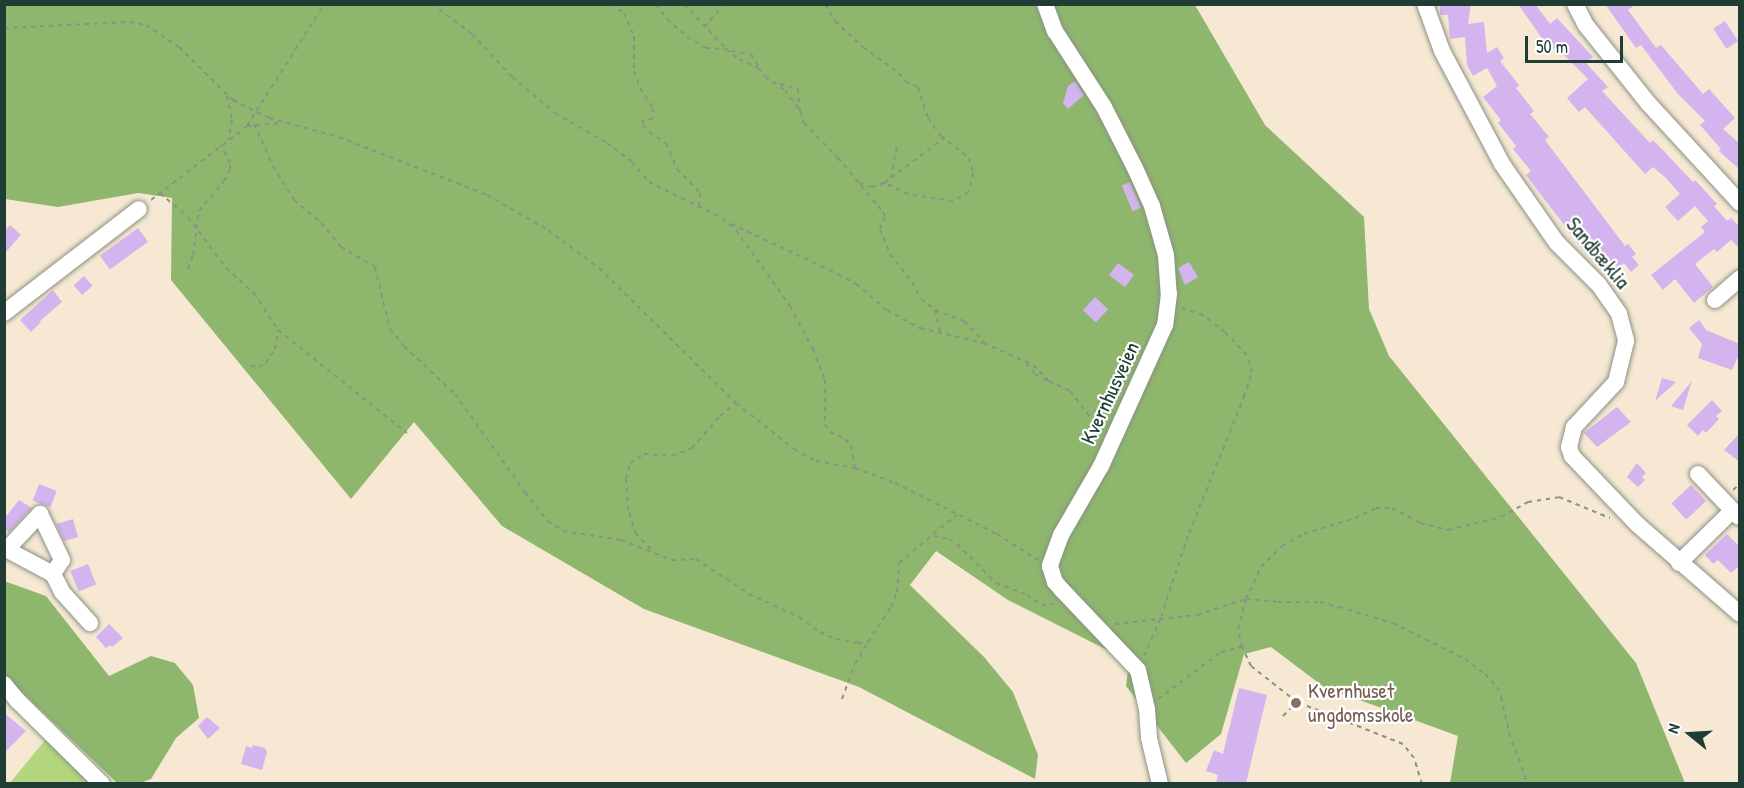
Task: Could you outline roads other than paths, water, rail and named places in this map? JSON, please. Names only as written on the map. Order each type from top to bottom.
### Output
[{"type":"street","name":"Kvernhusveien","points":[[1045,4],[1056,31],[1104,107],[1152,206],[1166,255],[1169,305],[1161,338],[1111,445],[1061,535],[1052,559],[1052,573],[1055,582],[1138,670],[1147,709],[1149,738],[1160,783]]},
{"type":"street","name":"Sandbæklia","points":[[1425,4],[1442,51],[1502,164],[1557,243],[1599,285],[1619,314],[1626,341],[1616,382],[1574,427],[1569,447],[1572,456],[1638,525],[1740,614]]},
{"type":"street","points":[[1575,4],[1585,24],[1648,103],[1740,203]]},
{"type":"street","points":[[4,313],[139,209]]},
{"type":"street","points":[[1715,300],[1740,278]]},
{"type":"street","points":[[1679,563],[1736,514],[1698,474]]},
{"type":"street","points":[[53,574],[62,560],[40,514],[6,548],[53,574],[62,591],[90,623]]},
{"type":"street","points":[[4,684],[18,701],[102,783]]},
{"type":"place","name":"Kvernhuset ungdomsskole","points":[[1296,703]]}]
